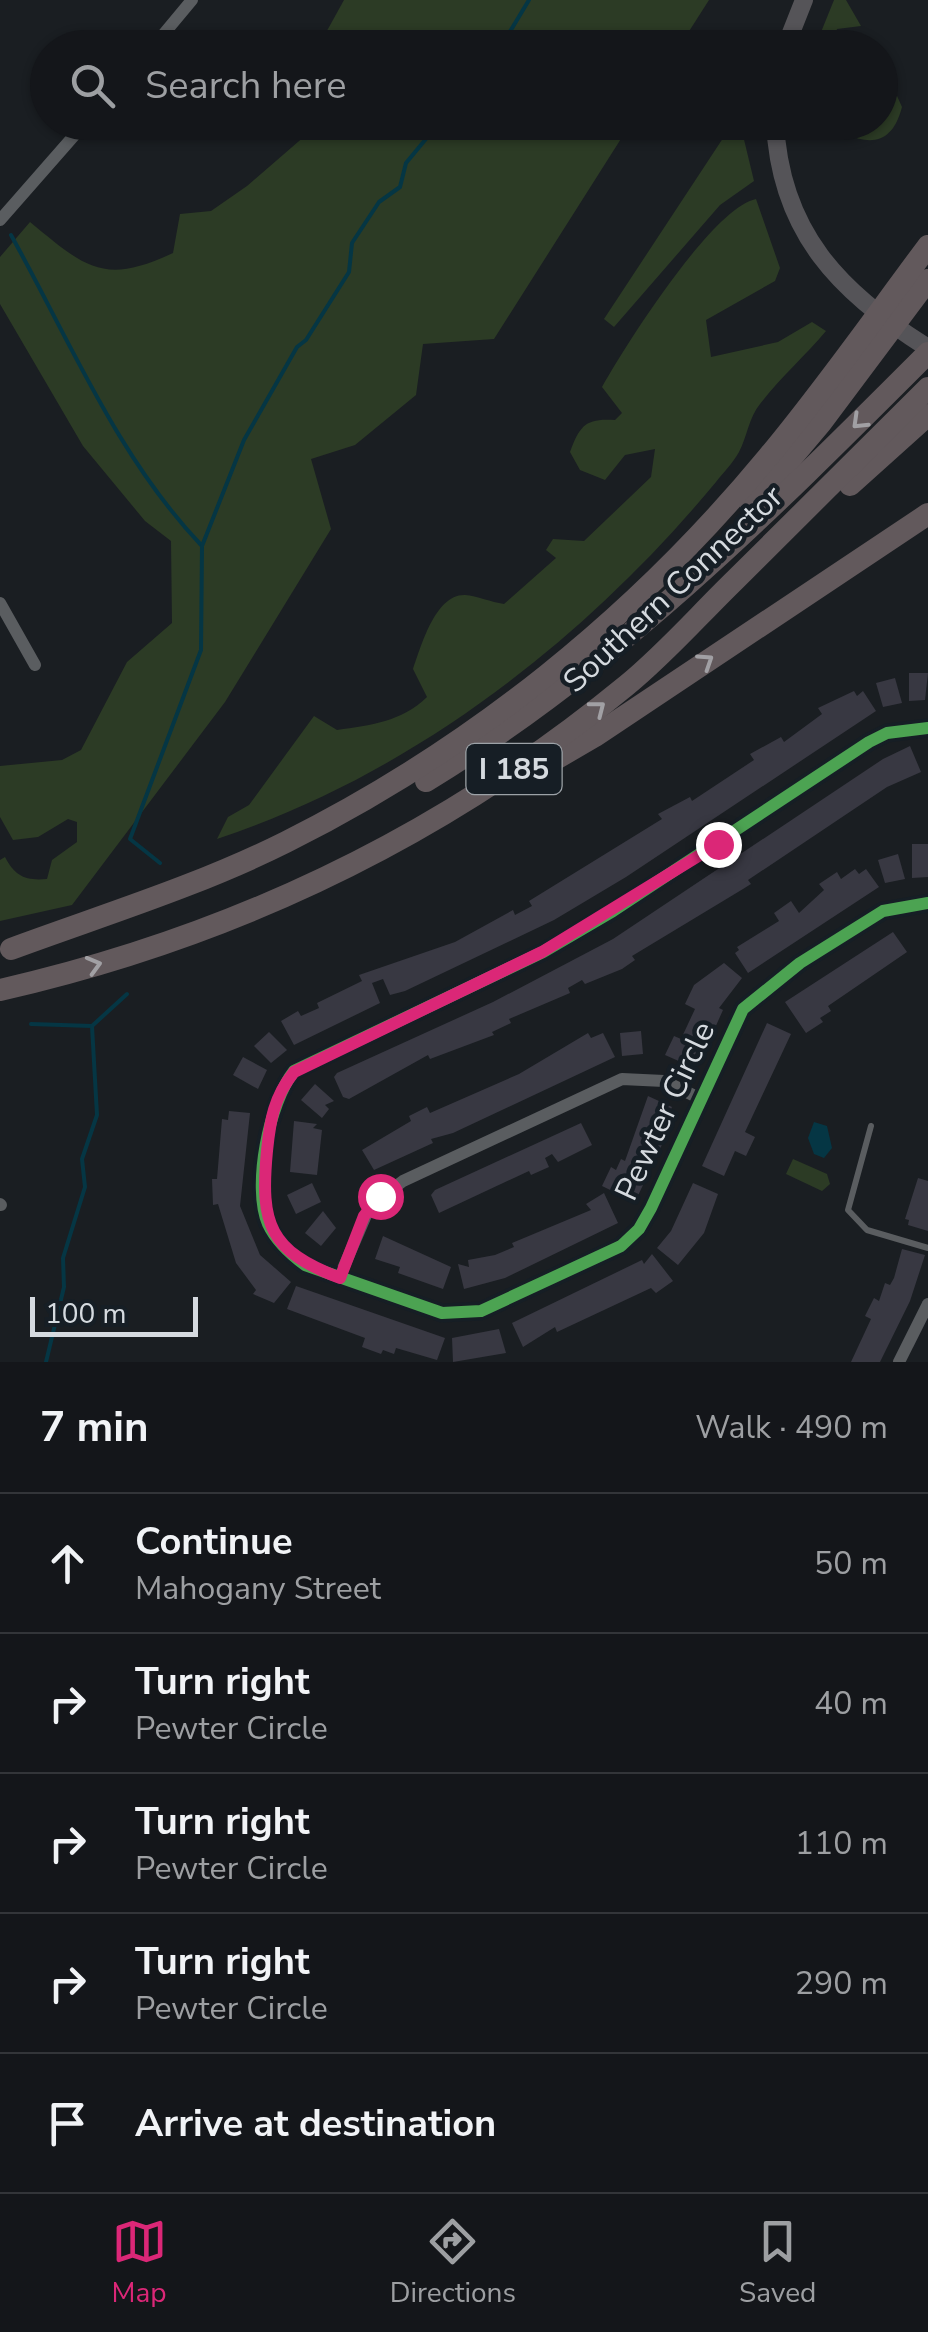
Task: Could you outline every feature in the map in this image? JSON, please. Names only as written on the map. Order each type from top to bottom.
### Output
[{"type":"highway","points":[[738,489],[928,230]]},
{"type":"highway","points":[[6,950],[237,865],[340,814],[449,748],[566,662],[659,574],[788,432],[928,246]]},
{"type":"highway","points":[[609,652],[793,458],[928,280]]},
{"type":"highway","name":"Southern Connector","points":[[6,950],[172,902],[327,836],[467,756],[609,652],[672,600],[928,351]]},
{"type":"highway","name":"Southern Connector","points":[[0,990],[144,951],[238,916],[413,836],[563,736],[630,683],[928,388]]},
{"type":"highway","points":[[760,554],[842,492],[928,415]]},
{"type":"highway","points":[[413,836],[594,736],[928,514]]},
{"type":"street","points":[[167,30],[192,0]]},
{"type":"street","points":[[792,30],[804,0]]},
{"type":"street","points":[[0,220],[70,140]]},
{"type":"street","points":[[777,140],[780,168],[794,210],[814,249],[842,284],[928,351]]},
{"type":"street","points":[[0,603],[35,665]]},
{"type":"street","name":"Pewter Circle","points":[[928,728],[887,733],[869,742],[614,911],[542,952],[294,1072],[280,1090],[270,1116],[263,1205],[268,1223],[290,1254],[340,1278],[442,1313],[462,1315],[481,1311],[621,1246],[639,1229],[651,1208],[743,1009],[755,996],[883,911],[928,903]]},
{"type":"street","points":[[340,1278],[370,1206],[402,1180],[622,1079],[664,1081],[702,1099]]},
{"type":"street","points":[[899,1362],[928,1304]]},
{"type":"lane","points":[[871,1126],[849,1199],[852,1219],[867,1230],[928,1248]]},
{"type":"green space","points":[[344,0],[709,0],[690,30],[327,30]]},
{"type":"green space","points":[[834,0],[846,0],[861,26],[837,30],[822,30]]},
{"type":"green space","points":[[300,140],[620,140],[494,339],[423,344],[416,395],[355,445],[311,459],[331,529],[225,702],[72,905],[0,921],[0,860],[5,857],[22,876],[47,879],[52,860],[77,842],[77,822],[68,819],[38,837],[13,840],[0,817],[0,766],[62,760],[81,750],[127,662],[172,623],[171,541],[145,521],[83,446],[0,304],[0,257],[30,222],[96,267],[111,270],[149,263],[173,253],[180,214],[211,211]]},
{"type":"green space","points":[[722,140],[744,140],[754,181],[720,205],[614,327],[604,319]]},
{"type":"green space","points":[[756,199],[780,268],[775,281],[706,320],[711,357],[778,342],[812,322],[826,331],[760,404],[739,452],[716,482],[610,595],[491,695],[359,778],[217,839],[228,817],[249,805],[314,716],[337,730],[362,726],[396,717],[427,697],[413,669],[431,623],[445,603],[465,595],[504,604],[556,558],[546,550],[553,539],[584,541],[651,477],[655,449],[625,455],[605,480],[580,470],[570,452],[585,425],[615,420],[622,413],[602,387],[671,281],[717,226]]},
{"type":"green space","points":[[793,1159],[827,1174],[830,1184],[822,1191],[786,1174]]},
{"type":"water","points":[[814,1122],[827,1126],[832,1148],[824,1158],[814,1154],[808,1138]]},
{"type":"building","points":[[909,673],[928,673],[925,700],[909,701]]},
{"type":"building","points":[[895,678],[902,703],[883,707],[876,683]]},
{"type":"building","points":[[854,691],[857,696],[863,691],[876,711],[626,877],[554,920],[405,991],[390,995],[383,979],[372,983],[380,1003],[294,1045],[281,1021],[298,1011],[301,1016],[319,1008],[317,1003],[362,981],[359,975],[455,942],[513,910],[515,915],[532,906],[529,901],[662,819],[658,814],[690,797],[692,801],[754,760],[750,754],[781,737],[784,742],[822,714],[818,708]]},
{"type":"building","points":[[910,746],[921,772],[887,787],[748,880],[751,884],[632,956],[635,960],[622,969],[585,984],[582,980],[568,988],[570,993],[509,1019],[511,1023],[492,1032],[494,1035],[430,1059],[428,1055],[349,1099],[343,1097],[334,1077],[337,1073],[493,1002],[613,939],[883,759]]},
{"type":"building","points":[[912,844],[928,844],[928,877],[912,878]]},
{"type":"building","points":[[898,854],[905,879],[885,883],[878,860]]},
{"type":"building","points":[[855,869],[859,874],[866,869],[879,887],[748,973],[735,953],[737,947],[779,921],[774,913],[791,901],[799,913],[824,890],[819,884],[837,872],[841,879]]},
{"type":"building","points":[[893,932],[907,952],[828,1006],[831,1011],[820,1018],[823,1022],[806,1033],[785,1002]]},
{"type":"building","points":[[724,963],[742,978],[719,1008],[723,1010],[710,1039],[701,1041],[690,1066],[665,1055],[674,1036],[681,1039],[695,1009],[685,1004],[694,985]]},
{"type":"building","points":[[767,1023],[791,1034],[745,1132],[755,1137],[746,1156],[735,1151],[724,1176],[702,1166]]},
{"type":"building","points":[[641,1031],[643,1054],[622,1056],[620,1033]]},
{"type":"building","points":[[269,1032],[287,1050],[271,1063],[254,1046]]},
{"type":"building","points":[[588,1033],[591,1038],[603,1033],[615,1057],[453,1133],[431,1139],[433,1143],[374,1170],[362,1150],[411,1121],[409,1116],[427,1107],[430,1113],[519,1074]]},
{"type":"building","points":[[243,1057],[267,1070],[258,1089],[233,1075]]},
{"type":"building","points":[[315,1084],[334,1101],[325,1105],[329,1109],[322,1118],[301,1100]]},
{"type":"building","points":[[648,1096],[672,1107],[661,1132],[667,1134],[635,1202],[602,1186],[611,1167],[616,1170],[621,1159],[625,1161]]},
{"type":"building","points":[[229,1111],[250,1113],[240,1206],[260,1255],[291,1282],[274,1303],[253,1294],[256,1290],[236,1263],[218,1204],[213,1205],[212,1179],[217,1179],[222,1119],[228,1120]]},
{"type":"building","points":[[294,1121],[317,1124],[313,1128],[322,1130],[317,1175],[290,1172]]},
{"type":"building","points":[[581,1123],[592,1145],[558,1162],[552,1154],[545,1158],[549,1167],[531,1175],[529,1171],[439,1213],[431,1195],[435,1190]]},
{"type":"building","points":[[918,1178],[928,1181],[928,1231],[908,1225],[909,1220],[905,1219]]},
{"type":"building","points":[[312,1183],[321,1202],[296,1214],[287,1195]]},
{"type":"building","points":[[693,1183],[718,1194],[704,1233],[678,1265],[657,1248],[671,1231]]},
{"type":"building","points":[[604,1193],[618,1223],[505,1278],[464,1289],[458,1264],[469,1267],[468,1260],[495,1255],[514,1247],[512,1243],[591,1210],[586,1204]]},
{"type":"building","points":[[323,1211],[336,1228],[321,1246],[305,1233]]},
{"type":"building","points":[[383,1236],[451,1267],[443,1289],[398,1273],[400,1267],[375,1259]]},
{"type":"building","points":[[902,1249],[925,1255],[910,1301],[880,1362],[851,1362],[871,1319],[865,1316],[874,1298],[879,1301],[885,1283],[890,1285],[894,1278]]},
{"type":"building","points":[[652,1254],[673,1281],[656,1293],[651,1288],[557,1332],[555,1327],[523,1347],[512,1323],[642,1260],[644,1264]]},
{"type":"building","points":[[296,1286],[445,1338],[437,1360],[396,1348],[394,1354],[383,1350],[381,1354],[362,1347],[365,1338],[287,1309]]},
{"type":"building","points":[[499,1329],[506,1353],[453,1362],[452,1338]]},
{"type":"waterway","points":[[511,30],[529,0]]},
{"type":"waterway","points":[[160,863],[130,839],[201,650],[202,546],[244,440],[297,347],[306,340],[349,272],[352,243],[379,202],[400,187],[406,163],[425,140]]},
{"type":"waterway","points":[[11,235],[120,437],[172,512],[202,546]]},
{"type":"waterway","points":[[46,1362],[64,1287],[63,1258],[85,1187],[82,1159],[97,1115],[92,1026],[127,994]]},
{"type":"waterway","points":[[31,1024],[92,1026]]},
{"type":"cycle path","points":[[928,728],[887,733],[869,742],[613,911],[543,952],[294,1071],[277,1103],[266,1145],[262,1189],[268,1224],[284,1247],[305,1265],[442,1313],[481,1311],[621,1246],[639,1229],[651,1208],[743,1009],[800,963],[883,911],[928,903]]},
{"type":"route","points":[[380,1196],[364,1216],[340,1278],[305,1265],[278,1239],[263,1205],[270,1116],[280,1090],[294,1072],[542,952],[718,844]]}]
